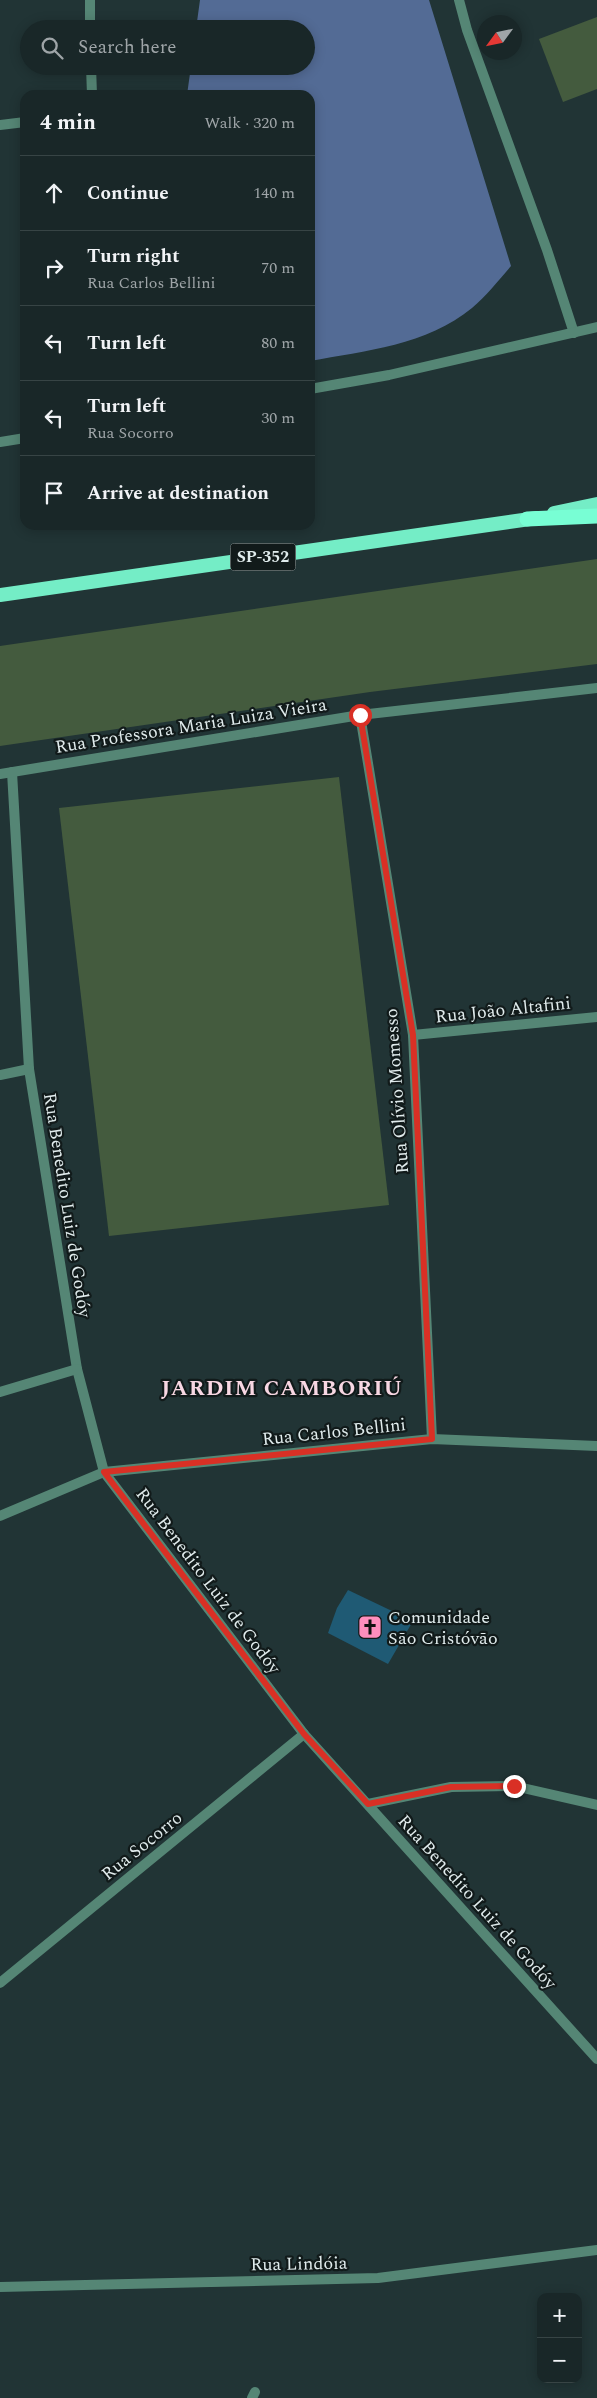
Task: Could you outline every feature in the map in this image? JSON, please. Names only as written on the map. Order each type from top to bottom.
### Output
[{"type":"highway","points":[[527,520],[597,504]]},
{"type":"highway","points":[[527,520],[597,509]]},
{"type":"highway","points":[[527,520],[597,516]]},
{"type":"highway","name":"SP-352","points":[[0,595],[527,520]]},
{"type":"street","points":[[90,0],[90,20]]},
{"type":"street","points":[[459,0],[466,30],[547,250],[574,333]]},
{"type":"street","points":[[91,75],[92,90]]},
{"type":"street","points":[[0,125],[20,123]]},
{"type":"street","points":[[315,388],[389,375],[597,327]]},
{"type":"street","points":[[0,442],[20,439]]},
{"type":"street","name":"Rua Professora Maria Luiza Vieira","points":[[0,774],[360,715],[597,688]]},
{"type":"street","name":"Rua Olívio Momesso","points":[[360,715],[413,1035],[432,1439]]},
{"type":"street","name":"Rua Benedito Luiz de Godóy","points":[[12,772],[29,1069],[78,1369],[104,1472],[304,1734],[597,2059]]},
{"type":"street","name":"Rua João Altafini","points":[[413,1035],[597,1017]]},
{"type":"street","points":[[0,1074],[29,1069]]},
{"type":"street","points":[[0,1392],[78,1369]]},
{"type":"street","name":"Rua Carlos Bellini","points":[[0,1516],[104,1472],[432,1439],[597,1446]]},
{"type":"street","name":"Rua Socorro","points":[[0,1983],[304,1734]]},
{"type":"street","points":[[368,1804],[451,1787],[514,1786],[597,1805]]},
{"type":"street","name":"Rua Lindóia","points":[[0,2287],[378,2278],[597,2250]]},
{"type":"green space","points":[[597,17],[597,89],[563,102],[539,39]]},
{"type":"green space","points":[[597,559],[597,664],[370,692],[0,746],[0,646]]},
{"type":"green space","points":[[339,777],[389,1205],[109,1236],[59,808]]},
{"type":"water","points":[[200,0],[429,0],[511,266],[472,308],[435,330],[395,345],[315,360],[315,90],[188,90],[190,75],[315,75],[315,20],[197,20]]},
{"type":"building","name":"Comunidade São Cristóvão","points":[[348,1590],[413,1621],[388,1664],[328,1633],[337,1608]]},
{"type":"place","name":"Comunidade São Cristóvão","points":[[370,1627]]},
{"type":"district","name":"JARDIM CAMBORIÚ","points":[[282,1388]]},
{"type":"route","points":[[360,715],[413,1035],[432,1439],[104,1472],[304,1734],[368,1804],[451,1787],[514,1786]]}]
